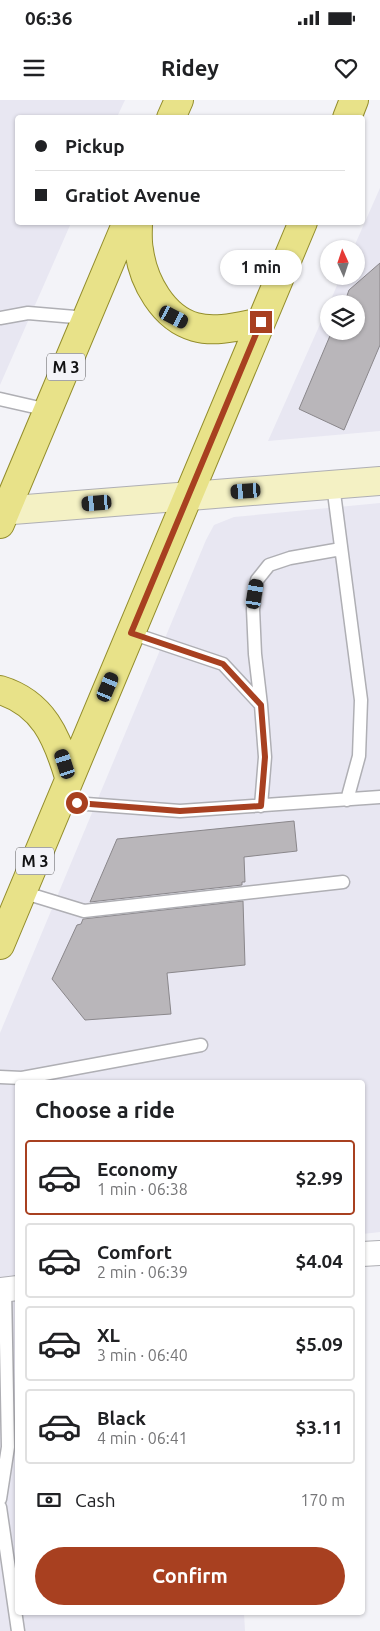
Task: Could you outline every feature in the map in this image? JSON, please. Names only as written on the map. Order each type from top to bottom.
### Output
[{"type":"main road","points":[[172,115],[179,100]]},
{"type":"main road","points":[[348,115],[354,100]]},
{"type":"main road","name":"M 3","points":[[2,516],[126,225]]},
{"type":"main road","points":[[138,225],[139,250],[146,277],[159,300],[174,317],[195,327],[222,329],[261,322]]},
{"type":"main road","name":"M 3","points":[[0,945],[302,225]]},
{"type":"main road","points":[[0,690],[10,693],[32,706],[48,724],[61,750],[65,790]]},
{"type":"street","points":[[2,516],[189,496],[380,481]]},
{"type":"street","points":[[365,1254],[380,1253]]},
{"type":"lane","points":[[0,318],[28,313],[87,318]]},
{"type":"lane","points":[[0,399],[48,410]]},
{"type":"lane","points":[[333,485],[360,700],[359,756],[347,800]]},
{"type":"lane","points":[[261,806],[265,757],[252,609],[257,580],[269,565],[290,558],[341,549]]},
{"type":"lane","points":[[131,633],[223,664],[261,705]]},
{"type":"lane","points":[[65,790],[180,811],[380,797]]},
{"type":"lane","points":[[22,892],[84,911],[342,882]]},
{"type":"lane","points":[[0,1077],[22,1078],[201,1046]]},
{"type":"lane","points":[[0,1499],[8,1447],[7,1289]]},
{"type":"lane","points":[[0,1507],[15,1610]]},
{"type":"lane","points":[[16,1615],[18,1631]]},
{"type":"shaded area","points":[[0,100],[125,100],[118,115],[15,115],[15,225],[70,225],[0,385]]},
{"type":"shaded area","points":[[380,188],[380,431],[268,441],[320,323],[320,340],[365,340],[365,295],[333,295],[337,285],[365,285],[365,240],[357,240]]},
{"type":"shaded area","points":[[380,503],[380,1232],[365,1234],[365,1080],[15,1080],[15,1615],[244,1615],[245,1631],[0,1631],[0,1033],[206,540],[214,525],[234,517]]},
{"type":"building","points":[[380,263],[380,345],[344,430],[299,409],[328,340],[365,340],[365,295],[347,295],[349,290],[355,285],[365,285],[365,276]]},
{"type":"building","points":[[294,821],[297,851],[244,857],[245,882],[242,882],[242,885],[90,902],[117,839]]},
{"type":"building","points":[[243,901],[245,965],[167,973],[171,1014],[85,1020],[52,979],[77,925],[81,924],[83,919]]},
{"type":"route","points":[[77,803],[180,811],[261,806],[265,757],[261,705],[223,664],[131,633],[261,322]]}]
